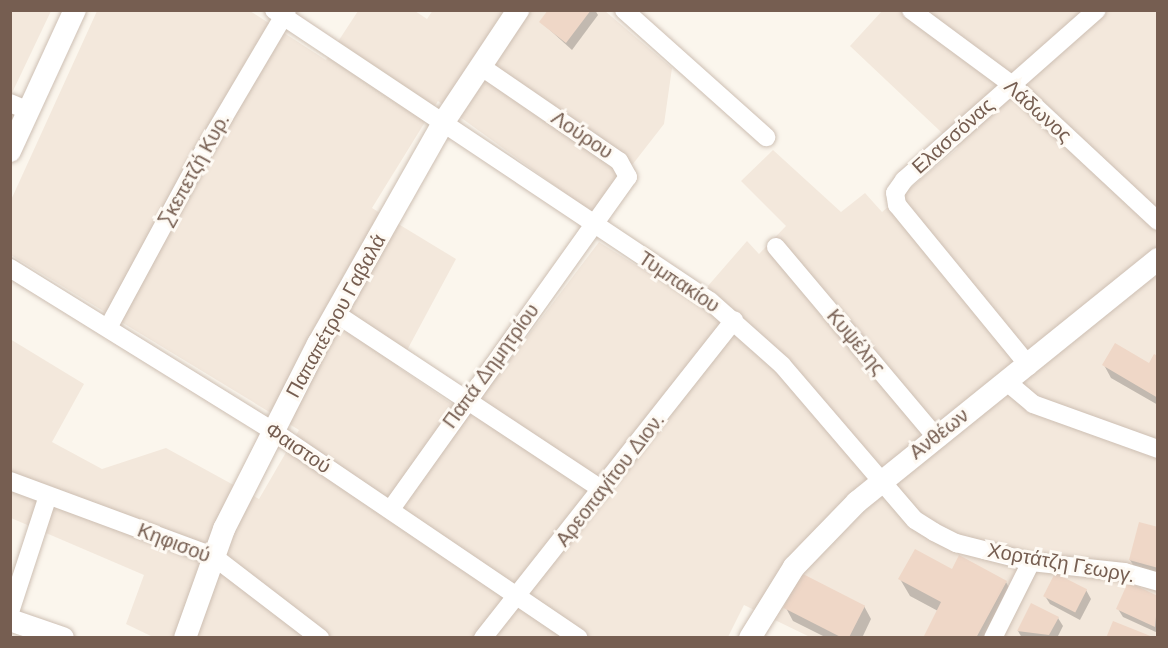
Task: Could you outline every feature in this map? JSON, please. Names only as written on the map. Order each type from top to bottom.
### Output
[{"type":"street","points":[[10,151],[20,107],[75,10]]},
{"type":"street","name":"Παπαπέτρου Γαβαλά","points":[[185,638],[213,556],[273,431],[335,313],[444,123],[518,10]]},
{"type":"street","points":[[624,10],[766,137]]},
{"type":"street","name":"Λάδωνος","points":[[911,10],[1011,84],[1158,221]]},
{"type":"street","name":"Ελασσόνας","points":[[1029,366],[897,205],[895,193],[904,180],[1097,10]]},
{"type":"street","name":"Τυμπακίου","points":[[282,12],[734,320],[812,398],[882,480]]},
{"type":"street","name":"Σκεπετζή Κυρ.","points":[[109,326],[282,12]]},
{"type":"street","name":"Λούρου","points":[[480,66],[626,168],[625,186],[596,226]]},
{"type":"street","name":"Παπά Δημητρίου","points":[[391,509],[466,400],[596,226]]},
{"type":"street","name":"Κυψέλης","points":[[776,247],[936,436]]},
{"type":"street","name":"Ανθέων","points":[[750,638],[794,567],[882,480],[1029,366],[1158,259]]},
{"type":"street","name":"Φαιστού","points":[[10,268],[109,326],[273,431],[520,594],[579,638]]},
{"type":"street","points":[[335,313],[602,490]]},
{"type":"street","name":"Αρεοπαγίτου Διον.","points":[[483,638],[734,320]]},
{"type":"street","points":[[1007,382],[1033,404],[1158,449]]},
{"type":"street","name":"Χορτάτζη Γεωργ.","points":[[882,480],[915,520],[956,543],[1031,562],[1124,572],[1158,582]]},
{"type":"street","name":"Κηφισού","points":[[10,481],[213,556],[320,638]]},
{"type":"street","points":[[10,612],[48,496]]},
{"type":"street","points":[[993,638],[1031,562]]},
{"type":"street","points":[[10,620],[63,638]]},
{"type":"shaded area","points":[[433,10],[605,11],[672,68],[664,124],[594,214],[438,101],[372,208],[456,259],[398,367],[468,415],[599,242],[694,302],[747,241],[759,254],[786,226],[741,181],[773,150],[841,212],[865,193],[882,212],[958,148],[850,46],[882,11],[1157,11],[1157,637],[810,637],[744,605],[728,637],[153,637],[126,624],[144,575],[11,518],[10,339],[84,384],[52,442],[102,469],[166,448],[259,499],[299,430],[11,255],[11,200],[97,11],[250,11],[326,60],[358,11],[415,11],[427,19]]},
{"type":"shaded area","points":[[11,11],[51,11],[11,95]]},
{"type":"building","points":[[548,10],[591,10],[566,43],[539,22]]},
{"type":"building","points":[[1115,343],[1149,363],[1154,354],[1158,356],[1158,398],[1102,365]]},
{"type":"building","points":[[1139,522],[1158,527],[1158,568],[1129,560]]},
{"type":"building","points":[[915,549],[952,569],[959,555],[1007,581],[976,638],[923,638],[941,602],[898,579]]},
{"type":"building","points":[[801,573],[865,606],[849,638],[843,638],[783,608]]},
{"type":"building","points":[[1055,573],[1087,589],[1075,613],[1043,596]]},
{"type":"building","points":[[1128,582],[1158,596],[1155,627],[1116,609]]},
{"type":"building","points":[[1031,603],[1059,617],[1049,635],[1017,631]]},
{"type":"building","points":[[1113,621],[1153,637],[1153,638],[1106,638]]}]
